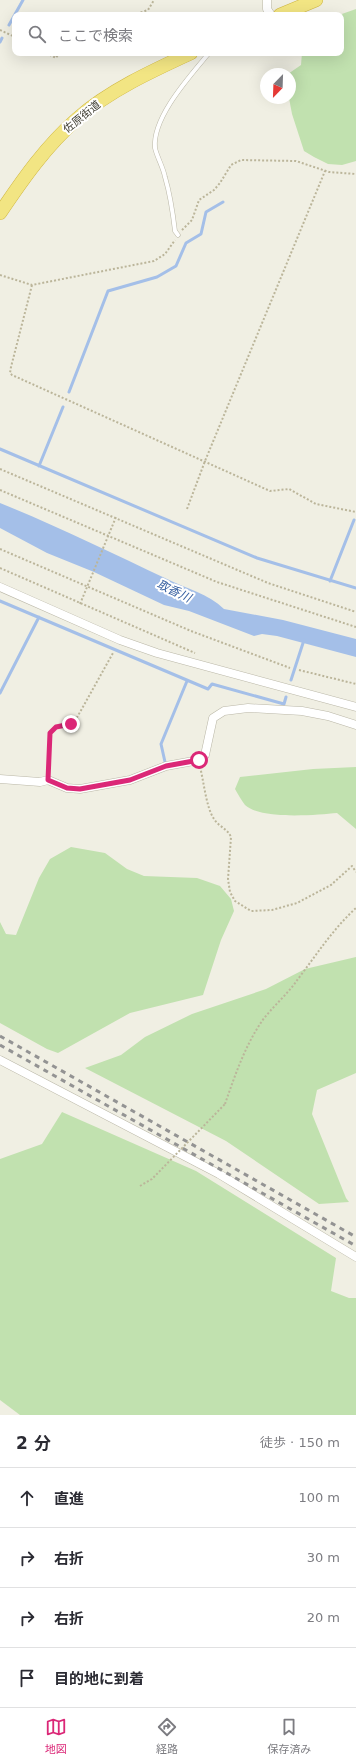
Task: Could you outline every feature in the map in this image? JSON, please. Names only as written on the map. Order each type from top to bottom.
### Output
[{"type":"highway","points":[[287,12],[316,0]]},
{"type":"highway","name":"佐原街道","points":[[0,213],[32,166],[50,145],[78,118],[131,83],[185,56]]},
{"type":"street","points":[[267,0],[267,9],[269,12]]},
{"type":"street","points":[[0,587],[120,640],[157,653],[356,707]]},
{"type":"street","points":[[0,779],[40,782],[48,780],[67,788],[80,789],[130,780],[166,766],[199,760],[205,755],[213,718],[224,711],[248,708],[302,711],[328,716],[356,725]]},
{"type":"street","points":[[0,1060],[219,1174],[356,1257]]},
{"type":"lane","points":[[178,235],[175,232],[165,177],[155,148],[156,133],[166,110],[175,96],[207,56]]},
{"type":"path","points":[[142,12],[148,10],[154,0]]},
{"type":"path","points":[[0,30],[12,36]]},
{"type":"path","points":[[187,509],[204,461],[325,171]]},
{"type":"path","points":[[32,285],[11,367],[10,373],[12,375],[270,491],[289,489],[316,504],[356,512]]},
{"type":"path","points":[[0,469],[116,517],[268,583],[356,612]]},
{"type":"path","points":[[0,490],[217,582],[356,627]]},
{"type":"path","points":[[80,604],[116,517]]},
{"type":"path","points":[[0,549],[191,631],[290,668]]},
{"type":"path","points":[[0,568],[198,655]]},
{"type":"path","points":[[48,780],[50,733],[56,727],[71,724],[75,721],[113,654]]},
{"type":"path","points":[[299,670],[356,684]]},
{"type":"path","points":[[199,760],[211,813],[215,821],[230,832],[231,837],[228,879],[230,892],[235,901],[251,911],[272,910],[297,903],[331,885],[352,866],[356,872]]},
{"type":"path","points":[[140,1186],[152,1179],[225,1104],[239,1065],[250,1041],[263,1020],[298,980],[322,944],[356,908]]},
{"type":"green space","points":[[356,9],[356,161],[342,165],[328,164],[304,151],[290,104],[296,104],[296,68],[301,65],[302,56],[344,56],[344,13]]},
{"type":"green space","points":[[356,767],[356,829],[337,813],[316,815],[276,815],[253,810],[245,805],[235,789],[240,777],[313,769]]},
{"type":"green space","points":[[71,847],[105,853],[127,869],[144,876],[197,878],[220,886],[231,899],[234,911],[221,940],[203,995],[130,1013],[58,1053],[47,1049],[0,1023],[0,922],[6,934],[16,935],[39,878],[50,859]]},
{"type":"green space","points":[[356,957],[356,1073],[317,1090],[312,1114],[346,1198],[349,1202],[319,1204],[226,1141],[85,1068],[121,1055],[145,1037],[192,1014],[266,989],[305,969]]},
{"type":"green space","points":[[62,1112],[196,1171],[336,1258],[331,1291],[349,1298],[356,1298],[356,1415],[20,1415],[0,1400],[0,1159],[42,1144]]},
{"type":"water","name":"取香川","points":[[0,503],[63,530],[204,595],[224,609],[283,620],[356,639],[356,657],[277,636],[262,634],[254,636],[189,611],[164,605],[94,572],[47,553],[0,528]]},
{"type":"waterway","points":[[16,12],[23,0]]},
{"type":"waterway","points":[[9,25],[12,20]]},
{"type":"waterway","points":[[0,42],[2,38]]},
{"type":"waterway","points":[[69,392],[108,291],[157,277],[176,266],[186,243],[201,234],[206,212],[223,202]]},
{"type":"waterway","points":[[39,466],[63,407]]},
{"type":"waterway","points":[[0,449],[257,558],[356,588]]},
{"type":"waterway","points":[[330,581],[354,520]]},
{"type":"waterway","points":[[0,601],[208,689],[212,684],[284,704],[286,697]]},
{"type":"waterway","points":[[0,693],[39,617]]},
{"type":"waterway","points":[[291,680],[304,640]]},
{"type":"waterway","points":[[165,762],[161,744],[187,681]]},
{"type":"railway","points":[[0,1036],[356,1237]]},
{"type":"railway","points":[[0,1045],[356,1246]]},
{"type":"route","points":[[71,724],[56,727],[50,733],[48,780],[67,788],[80,789],[130,780],[166,766],[199,760]]}]
